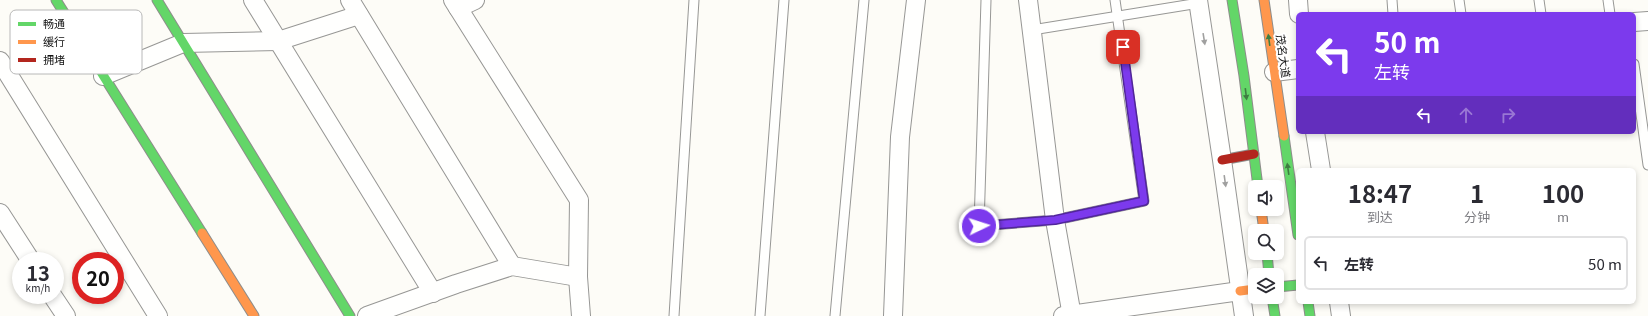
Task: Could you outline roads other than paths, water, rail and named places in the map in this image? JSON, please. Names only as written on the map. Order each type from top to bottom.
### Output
[{"type":"street","points":[[56,0],[62,10]]},
{"type":"street","points":[[157,0],[350,316]]},
{"type":"street","points":[[253,0],[433,292]]},
{"type":"street","points":[[475,0],[455,4],[579,200],[578,277],[581,316]]},
{"type":"street","points":[[893,316],[900,136],[916,0]]},
{"type":"street","points":[[1028,0],[1055,220],[1069,316],[1248,290]]},
{"type":"street","points":[[1232,0],[1247,76],[1257,180]]},
{"type":"street","name":"茂名大道","points":[[1264,0],[1270,73],[1296,212]]},
{"type":"street","points":[[1298,0],[1299,12]]},
{"type":"street","points":[[1198,1],[1222,160],[1248,290],[1244,316]]},
{"type":"street","points":[[142,60],[183,43],[278,41],[354,7],[512,266]]},
{"type":"street","points":[[1636,22],[1648,20]]},
{"type":"street","points":[[0,61],[158,316]]},
{"type":"street","points":[[1270,73],[1296,69]]},
{"type":"street","points":[[109,74],[104,76],[254,316]]},
{"type":"street","points":[[1315,134],[1321,168]]},
{"type":"street","points":[[1222,160],[1254,154]]},
{"type":"street","points":[[0,213],[25,252]]},
{"type":"street","points":[[367,316],[512,266],[578,277]]},
{"type":"street","points":[[1284,286],[1296,285]]},
{"type":"street","points":[[58,304],[66,316]]},
{"type":"street","points":[[1273,304],[1275,316]]},
{"type":"street","points":[[1308,304],[1310,316]]},
{"type":"street","points":[[1339,304],[1341,316]]},
{"type":"lane","points":[[674,316],[694,0]]},
{"type":"lane","points":[[760,316],[784,0]]},
{"type":"lane","points":[[835,316],[864,0]]},
{"type":"lane","points":[[986,0],[979,226],[1055,220],[1144,201],[1115,0]]},
{"type":"lane","points":[[1392,0],[1393,12]]},
{"type":"lane","points":[[1459,0],[1461,12]]},
{"type":"lane","points":[[1539,0],[1541,12]]},
{"type":"lane","points":[[1608,0],[1610,12]]},
{"type":"lane","points":[[1032,30],[1198,1]]},
{"type":"lane","points":[[1636,79],[1648,166]]}]
